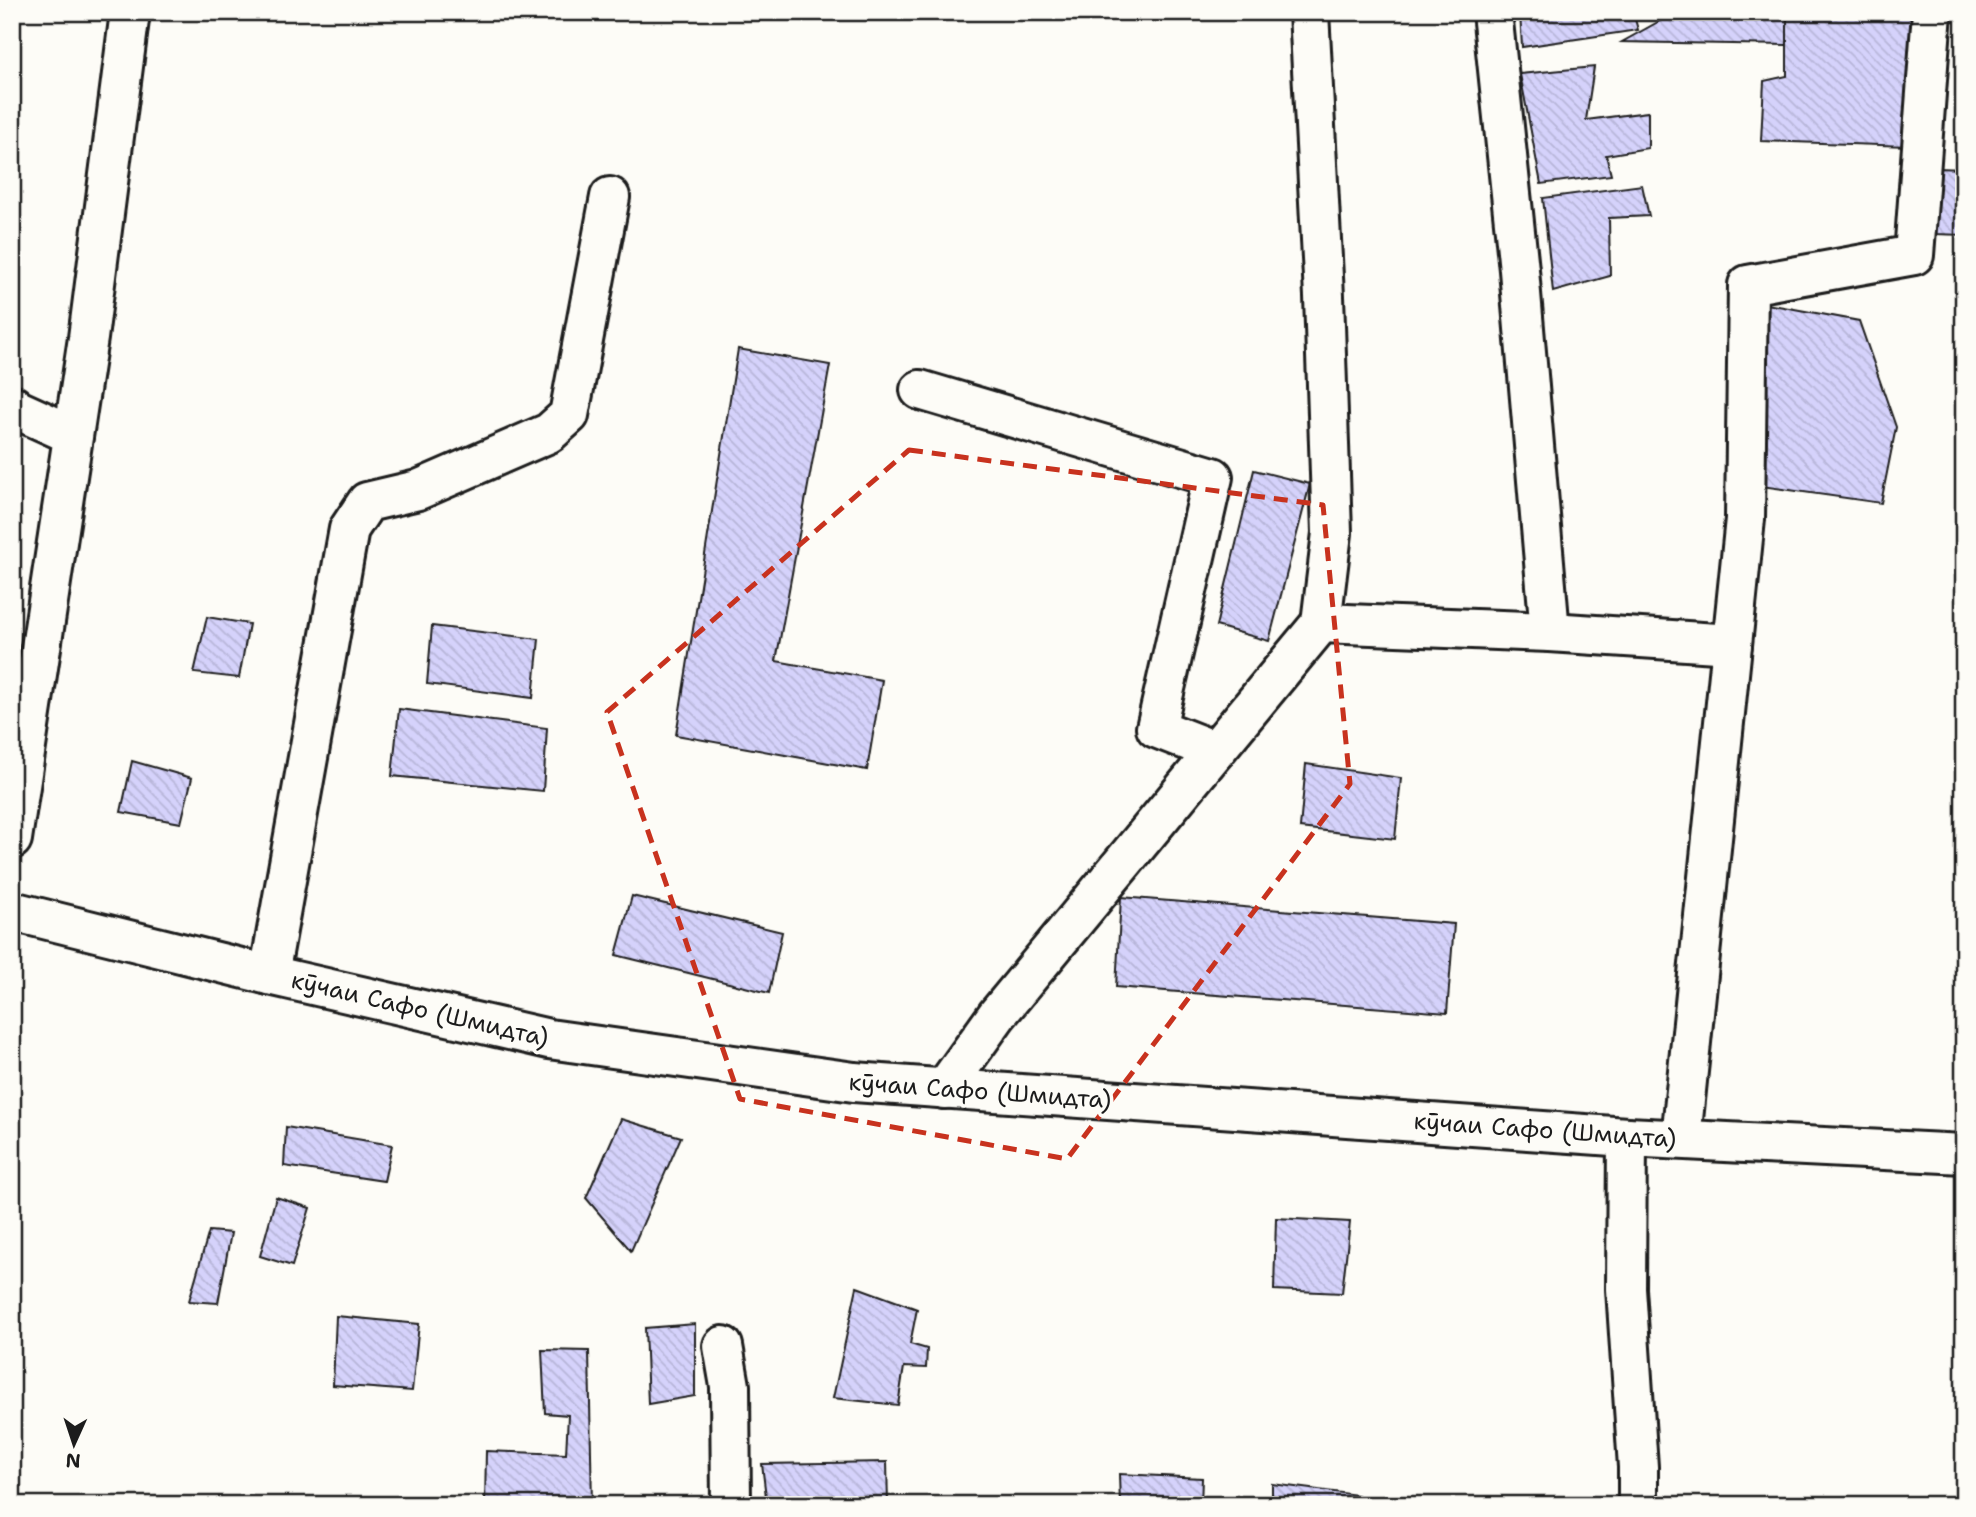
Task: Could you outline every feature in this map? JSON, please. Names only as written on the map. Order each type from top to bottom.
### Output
[{"type":"street","points":[[12,838],[88,338],[130,12]]},
{"type":"street","points":[[944,1089],[997,1016],[1321,623],[1332,533],[1324,296],[1309,12]]},
{"type":"street","points":[[1492,12],[1519,270],[1550,632]]},
{"type":"street","points":[[1681,1139],[1745,519],[1748,285],[1914,255],[1932,12]]},
{"type":"street","points":[[269,975],[349,529],[367,502],[430,485],[549,433],[569,415],[610,197]]},
{"type":"street","points":[[920,390],[1213,477],[1156,728],[1215,751]]},
{"type":"street","points":[[12,405],[73,435]]},
{"type":"street","points":[[1321,623],[1550,632],[1732,644]]},
{"type":"street","name":"кӯчаи Сафо (Шмидта)","points":[[12,911],[269,975],[549,1039],[853,1082],[1627,1137],[1964,1154]]},
{"type":"street","points":[[1627,1137],[1626,1289],[1638,1467],[1638,1505]]},
{"type":"street","points":[[723,1346],[730,1386],[731,1505]]},
{"type":"highlighted area","points":[[909,450],[1323,505],[1350,784],[1067,1159],[740,1099],[607,712]]},
{"type":"building","points":[[1520,12],[1633,12],[1638,30],[1522,47]]},
{"type":"building","points":[[1676,12],[1787,12],[1787,45],[1622,42]]},
{"type":"building","points":[[1787,12],[1914,12],[1908,146],[1761,141],[1764,81],[1787,76]]},
{"type":"building","points":[[1594,67],[1586,120],[1648,112],[1648,148],[1606,155],[1611,175],[1541,184],[1520,74]]},
{"type":"building","points":[[1937,168],[1964,169],[1964,235],[1935,234]]},
{"type":"building","points":[[1642,185],[1649,216],[1609,218],[1610,276],[1553,292],[1543,198]]},
{"type":"building","points":[[1756,302],[1859,321],[1896,427],[1881,503],[1761,486]]},
{"type":"building","points":[[738,349],[830,365],[776,661],[882,680],[867,770],[676,735]]},
{"type":"building","points":[[1254,470],[1310,484],[1269,641],[1216,626]]},
{"type":"building","points":[[207,617],[249,624],[239,678],[194,673]]},
{"type":"building","points":[[432,626],[539,639],[533,698],[427,684]]},
{"type":"building","points":[[399,709],[547,728],[543,791],[392,776]]},
{"type":"building","points":[[132,761],[192,778],[181,823],[121,812]]},
{"type":"building","points":[[1306,764],[1401,778],[1395,839],[1300,828]]},
{"type":"building","points":[[632,896],[782,932],[769,993],[616,955]]},
{"type":"building","points":[[1121,897],[1454,924],[1447,1013],[1116,987]]},
{"type":"building","points":[[621,1119],[681,1137],[631,1251],[586,1198]]},
{"type":"building","points":[[286,1127],[392,1145],[384,1181],[284,1166]]},
{"type":"building","points":[[276,1197],[310,1208],[292,1266],[260,1256]]},
{"type":"building","points":[[1276,1218],[1350,1222],[1342,1293],[1274,1290]]},
{"type":"building","points":[[209,1231],[231,1233],[218,1303],[189,1301]]},
{"type":"building","points":[[857,1287],[917,1309],[910,1344],[927,1349],[926,1368],[904,1367],[898,1405],[833,1398]]},
{"type":"building","points":[[336,1316],[419,1324],[412,1391],[333,1385]]},
{"type":"building","points":[[695,1324],[695,1396],[648,1404],[645,1328]]},
{"type":"building","points":[[542,1350],[589,1351],[592,1505],[485,1505],[486,1451],[566,1454],[568,1415],[545,1413]]},
{"type":"building","points":[[887,1462],[888,1505],[767,1505],[762,1464]]},
{"type":"building","points":[[1119,1474],[1202,1478],[1201,1505],[1120,1505]]},
{"type":"building","points":[[1272,1484],[1358,1495],[1357,1505],[1272,1505]]}]
